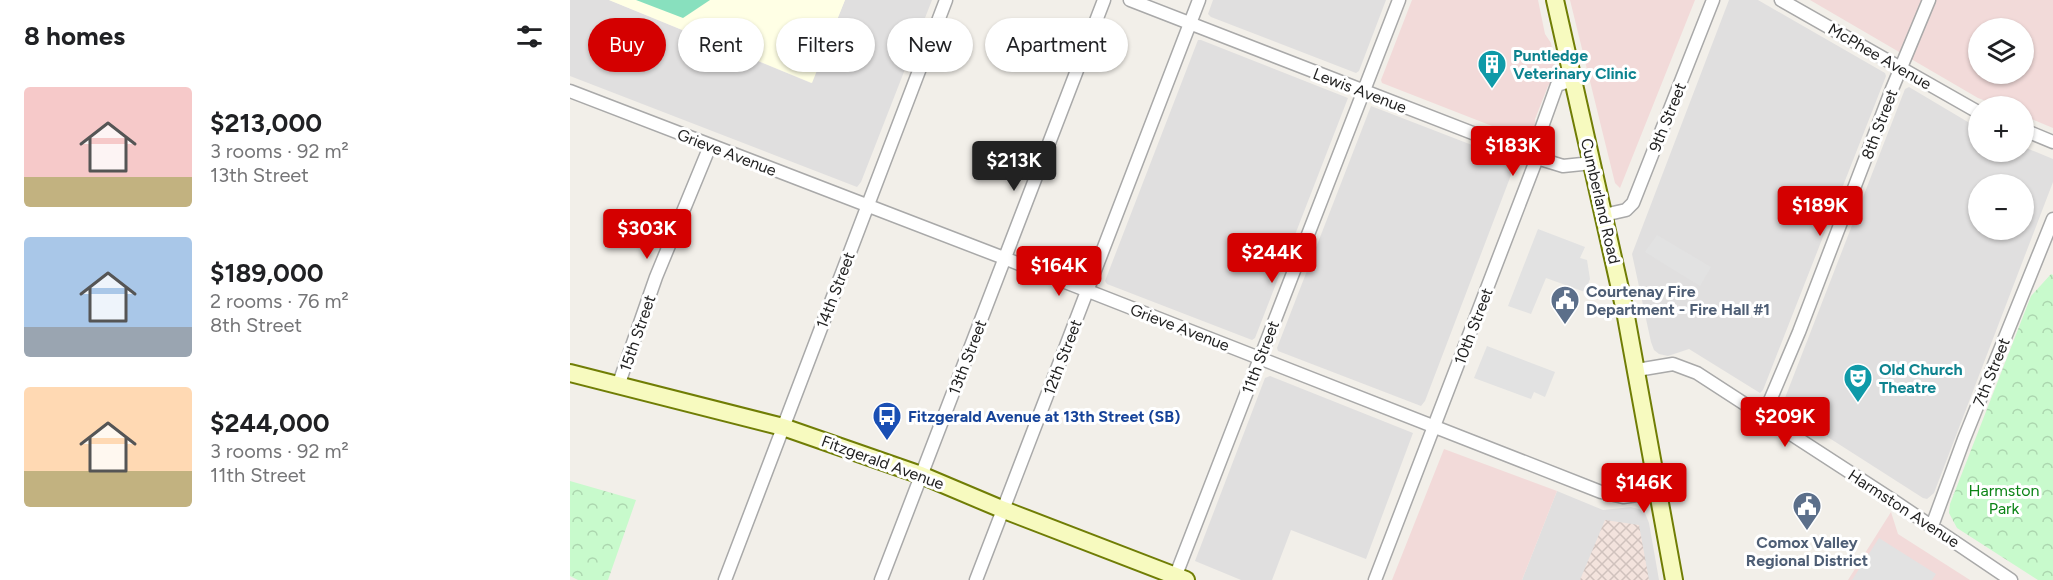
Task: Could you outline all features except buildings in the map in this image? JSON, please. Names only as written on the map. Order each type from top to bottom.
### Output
[{"type":"street","name":"14th Street","points":[[725,580],[946,0]]},
{"type":"street","name":"13th Street","points":[[881,580],[1104,0]]},
{"type":"street","name":"Lewis Avenue","points":[[1130,0],[1537,158],[1563,166],[1592,163]]},
{"type":"street","name":"12th Street","points":[[976,580],[1199,0]]},
{"type":"street","name":"11th Street","points":[[1178,579],[1260,358],[1398,0]]},
{"type":"street","name":"Cumberland Road","points":[[1555,0],[1637,370],[1674,580]]},
{"type":"street","name":"9th Street","points":[[1604,215],[1626,210],[1633,203],[1713,0]]},
{"type":"street","name":"McPhee Avenue","points":[[1781,0],[1968,106]]},
{"type":"street","name":"8th Street","points":[[1763,417],[1799,332],[1892,89],[1929,0]]},
{"type":"street","name":"10th Street","points":[[1375,580],[1537,158],[1538,138],[1557,85],[1573,80]]},
{"type":"street","name":"Grieve Avenue","points":[[570,91],[1611,495],[1630,497],[1658,492]]},
{"type":"street","points":[[2034,134],[2053,142]]},
{"type":"street","name":"15th Street","points":[[618,386],[656,277],[710,146]]},
{"type":"street","name":"7th Street","points":[[1932,526],[1964,439],[2053,219]]},
{"type":"street","name":"Harmston Avenue","points":[[1637,370],[1673,364],[1688,369],[1932,526],[2011,580]]},
{"type":"street","name":"Fitzgerald Avenue","points":[[570,373],[783,427],[921,475],[1178,579]]},
{"type":"shaded area","points":[[570,0],[609,0],[653,18],[588,18],[588,72],[666,72],[666,23],[678,28],[678,72],[764,72],[764,64],[776,69],[776,72],[784,72],[811,83],[816,72],[875,72],[875,18],[838,18],[845,0],[932,0],[925,18],[887,18],[887,72],[904,72],[861,182],[857,187],[570,76]]},
{"type":"shaded area","points":[[609,0],[845,0],[838,18],[776,18],[776,68],[764,63],[764,18],[678,18],[678,28],[666,23],[666,18],[653,18]]},
{"type":"shaded area","points":[[1213,0],[1386,0],[1359,71],[1356,73],[1211,17],[1208,14]]},
{"type":"shaded area","points":[[1412,0],[1538,0],[1545,34],[1551,43],[1557,74],[1548,86],[1535,119],[1536,129],[1533,136],[1518,139],[1510,133],[1382,83],[1381,80]]},
{"type":"shaded area","points":[[1570,0],[1695,0],[1620,188],[1615,183]]},
{"type":"shaded area","points":[[1729,0],[1758,0],[1885,73],[1886,76],[1760,393],[1689,349],[1668,356],[1654,350],[1632,254]]},
{"type":"shaded area","points":[[1810,0],[2053,0],[2053,128],[2034,120],[2034,96],[1975,96]]},
{"type":"shaded area","points":[[1198,40],[1348,98],[1255,338],[1252,340],[1107,284],[1105,281]]},
{"type":"shaded area","points":[[785,72],[816,72],[812,83]]},
{"type":"shaded area","points":[[1909,87],[1968,122],[1968,162],[2034,162],[2034,151],[2053,159],[2053,182],[2034,232],[2034,174],[1968,174],[1968,240],[2031,240],[1934,493],[1927,499],[1923,498],[1787,411],[1783,403],[1905,89]]},
{"type":"shaded area","points":[[1371,106],[1516,162],[1425,401],[1421,406],[1278,351],[1277,348]]},
{"type":"shaded area","points":[[1538,229],[1585,247],[1580,258],[1587,260],[1590,279],[1585,292],[1546,278],[1531,314],[1508,306]]},
{"type":"shaded area","points":[[1657,235],[1711,267],[1700,286],[1645,252]]},
{"type":"shaded area","points":[[1487,346],[1555,372],[1545,397],[1534,392],[1531,399],[1474,378]]},
{"type":"shaded area","points":[[1270,376],[1413,433],[1366,559],[1291,530],[1272,580],[1241,580],[1195,561],[1265,378]]},
{"type":"shaded area","points":[[1444,449],[1557,491],[1522,580],[1392,580]]},
{"type":"shaded area","points":[[1557,491],[1603,510],[1631,507],[1645,513],[1649,523],[1659,580],[1522,580]]},
{"type":"shaded area","points":[[1891,512],[1898,534],[1970,580],[1848,580]]},
{"type":"shaded area","points":[[1605,520],[1639,525],[1649,580],[1580,580]]},
{"type":"shaded area","points":[[1879,538],[1936,574],[1932,580],[1852,580]]},
{"type":"green space","points":[[636,0],[710,0],[683,18]]},
{"type":"green space","name":"Harmston Park","points":[[2051,274],[2053,275],[2053,580],[2038,580],[1957,528],[1949,513],[1950,504],[2031,296]]},
{"type":"green space","points":[[570,481],[636,500],[608,580],[578,580],[570,576]]},
{"type":"place","name":"Puntledge Veterinary Clinic","points":[[1492,90]]},
{"type":"place","name":"Courtenay Fire Department - Fire Hall #1","points":[[1565,326]]},
{"type":"place","name":"Old Church Theatre","points":[[1858,404]]},
{"type":"place","name":"Fitzgerald Avenue at 13th Street (SB)","points":[[887,442]]},
{"type":"place","name":"Comox Valley Regional District","points":[[1807,532]]}]
